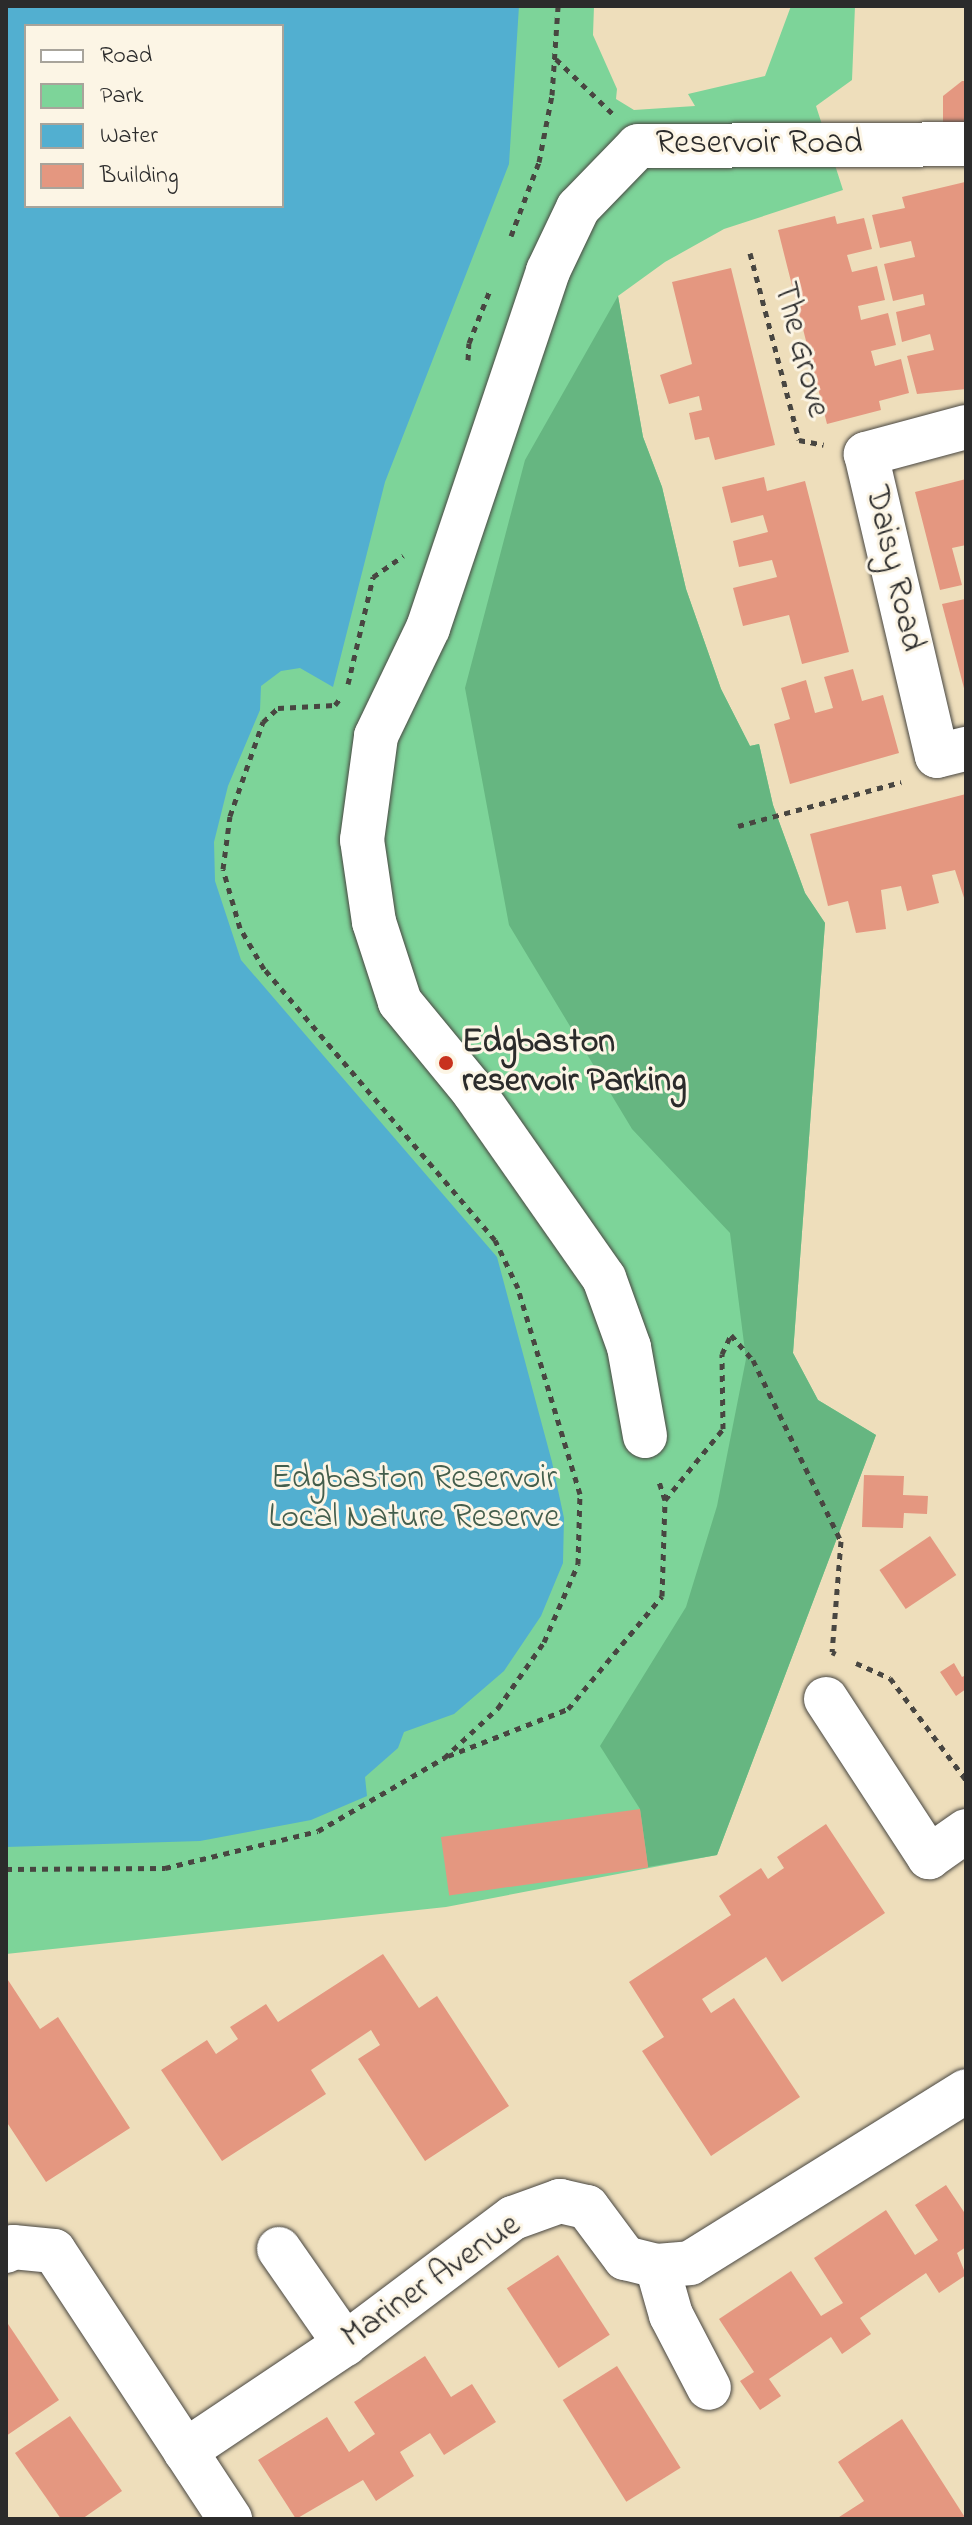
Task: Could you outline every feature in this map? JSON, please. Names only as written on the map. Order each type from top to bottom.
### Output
[{"type":"street","name":"Reservoir Road","points":[[645,1436],[629,1347],[604,1278],[474,1092],[400,1002],[374,922],[362,840],[376,736],[428,628],[548,271],[578,208],[638,146],[966,144]]},
{"type":"street","name":"Daisy Road","points":[[951,753],[866,454],[966,427]]},
{"type":"street","points":[[826,1699],[929,1857],[966,1831]]},
{"type":"street","points":[[709,2388],[671,2315],[657,2266],[690,2263],[966,2091]]},
{"type":"street","name":"Mariner Avenue","points":[[185,2451],[345,2344],[513,2218],[560,2201],[587,2207],[625,2258],[657,2266]]},
{"type":"street","points":[[279,2249],[345,2344]]},
{"type":"street","points":[[6,2251],[54,2251],[230,2519]]},
{"type":"path","points":[[539,162],[555,58],[558,6]]},
{"type":"path","points":[[555,58],[638,146]]},
{"type":"path","name":"The Grove","points":[[750,253],[799,440],[866,454]]},
{"type":"path","points":[[738,826],[912,779],[951,753]]},
{"type":"path","points":[[665,1500],[723,1429],[722,1354],[731,1335],[753,1360],[841,1541],[832,1652],[890,1678],[966,1780]]},
{"type":"path","points":[[6,1869],[165,1868],[318,1831],[444,1758],[568,1709],[662,1596],[665,1500],[645,1436]]},
{"type":"path","points":[[444,1758],[498,1708],[550,1629],[578,1564],[580,1494],[572,1468]]},
{"type":"green space","name":"Edgbaston Reservoir Local Nature Reserve","points":[[6,6],[594,6],[593,35],[617,89],[616,99],[634,110],[695,106],[688,94],[765,76],[791,6],[855,6],[852,80],[816,106],[843,190],[724,229],[665,262],[618,296],[643,437],[662,487],[686,589],[721,689],[750,746],[759,744],[773,805],[805,893],[825,923],[793,1353],[818,1400],[876,1435],[717,1855],[446,1907],[6,1954]]},
{"type":"green space","points":[[618,296],[643,437],[662,487],[686,589],[721,689],[750,746],[759,744],[773,805],[805,893],[825,923],[793,1353],[818,1400],[876,1435],[717,1855],[648,1867],[640,1809],[600,1746],[686,1607],[717,1506],[746,1359],[730,1233],[632,1129],[509,925],[465,688],[525,460]]},
{"type":"water","points":[[6,6],[519,6],[509,164],[385,482],[333,687],[300,668],[281,671],[261,686],[260,710],[228,786],[214,842],[215,881],[241,960],[497,1257],[552,1462],[564,1518],[563,1563],[541,1616],[504,1671],[454,1714],[404,1732],[398,1748],[365,1777],[367,1796],[311,1820],[200,1841],[6,1847]]},
{"type":"building","points":[[966,81],[966,134],[943,122],[943,96]]},
{"type":"building","points":[[965,182],[966,389],[917,394],[907,356],[934,350],[930,334],[902,342],[896,312],[925,305],[923,294],[893,301],[884,264],[915,257],[911,241],[880,248],[872,215],[905,208],[902,197]]},
{"type":"building","points":[[835,216],[837,224],[864,218],[872,249],[847,255],[852,272],[877,266],[885,300],[858,306],[861,320],[888,313],[896,345],[871,351],[875,366],[901,359],[909,393],[879,401],[881,410],[827,424],[778,230]]},
{"type":"building","points":[[731,268],[775,445],[715,460],[709,437],[695,440],[689,413],[702,410],[699,396],[669,404],[660,375],[692,364],[672,282]]},
{"type":"building","points":[[764,477],[767,491],[805,481],[849,652],[802,664],[789,615],[743,626],[733,588],[777,577],[772,560],[739,567],[733,541],[768,532],[763,515],[731,523],[722,487]]},
{"type":"building","points":[[966,479],[966,545],[952,548],[962,585],[940,590],[915,492]]},
{"type":"building","points":[[965,599],[966,692],[942,604]]},
{"type":"building","points":[[853,669],[862,701],[883,695],[899,753],[790,784],[774,724],[790,719],[781,688],[806,680],[815,713],[833,708],[824,677]]},
{"type":"building","points":[[966,794],[966,904],[955,870],[932,875],[939,903],[907,911],[901,886],[881,890],[886,929],[856,933],[848,901],[828,906],[810,834]]},
{"type":"building","points":[[864,1475],[904,1476],[903,1495],[928,1496],[927,1514],[904,1513],[903,1528],[862,1527]]},
{"type":"building","points":[[930,1536],[956,1575],[906,1609],[879,1570]]},
{"type":"building","points":[[954,1663],[962,1677],[966,1675],[966,1689],[956,1696],[940,1672]]},
{"type":"building","points":[[640,1809],[648,1867],[449,1895],[441,1837]]},
{"type":"building","points":[[826,1824],[885,1913],[782,1982],[766,1957],[702,1999],[711,2013],[734,1998],[800,2097],[711,2156],[642,2051],[664,2037],[629,1982],[731,1915],[719,1896],[761,1868],[768,1879],[784,1868],[777,1857]]},
{"type":"building","points":[[383,1954],[419,2008],[437,1996],[509,2106],[425,2161],[358,2059],[380,2045],[371,2030],[311,2070],[326,2094],[222,2161],[161,2070],[207,2040],[216,2054],[238,2039],[230,2027],[266,2004],[278,2022]]},
{"type":"building","points":[[6,1977],[40,2029],[58,2017],[130,2128],[46,2182],[6,2121]]},
{"type":"building","points":[[946,2185],[966,2215],[966,2247],[957,2253],[966,2275],[939,2293],[926,2273],[860,2318],[871,2334],[842,2354],[831,2337],[769,2379],[781,2396],[760,2410],[740,2381],[754,2372],[719,2319],[791,2271],[821,2316],[843,2303],[814,2258],[886,2210],[915,2255],[938,2240],[915,2205]]},
{"type":"building","points":[[558,2255],[610,2335],[559,2368],[507,2288]]},
{"type":"building","points":[[6,2321],[59,2400],[6,2436]]},
{"type":"building","points":[[425,2356],[451,2397],[472,2384],[496,2422],[444,2455],[430,2433],[400,2452],[414,2476],[376,2501],[363,2480],[296,2519],[258,2460],[327,2417],[349,2452],[375,2434],[354,2402]]},
{"type":"building","points":[[617,2366],[681,2468],[626,2502],[563,2400]]},
{"type":"building","points":[[70,2416],[122,2491],[82,2519],[61,2519],[15,2453]]},
{"type":"building","points":[[902,2419],[966,2519],[836,2519],[864,2501],[838,2462]]},
{"type":"place","name":"Edgbaston reservoir Parking","points":[[446,1063]]}]
